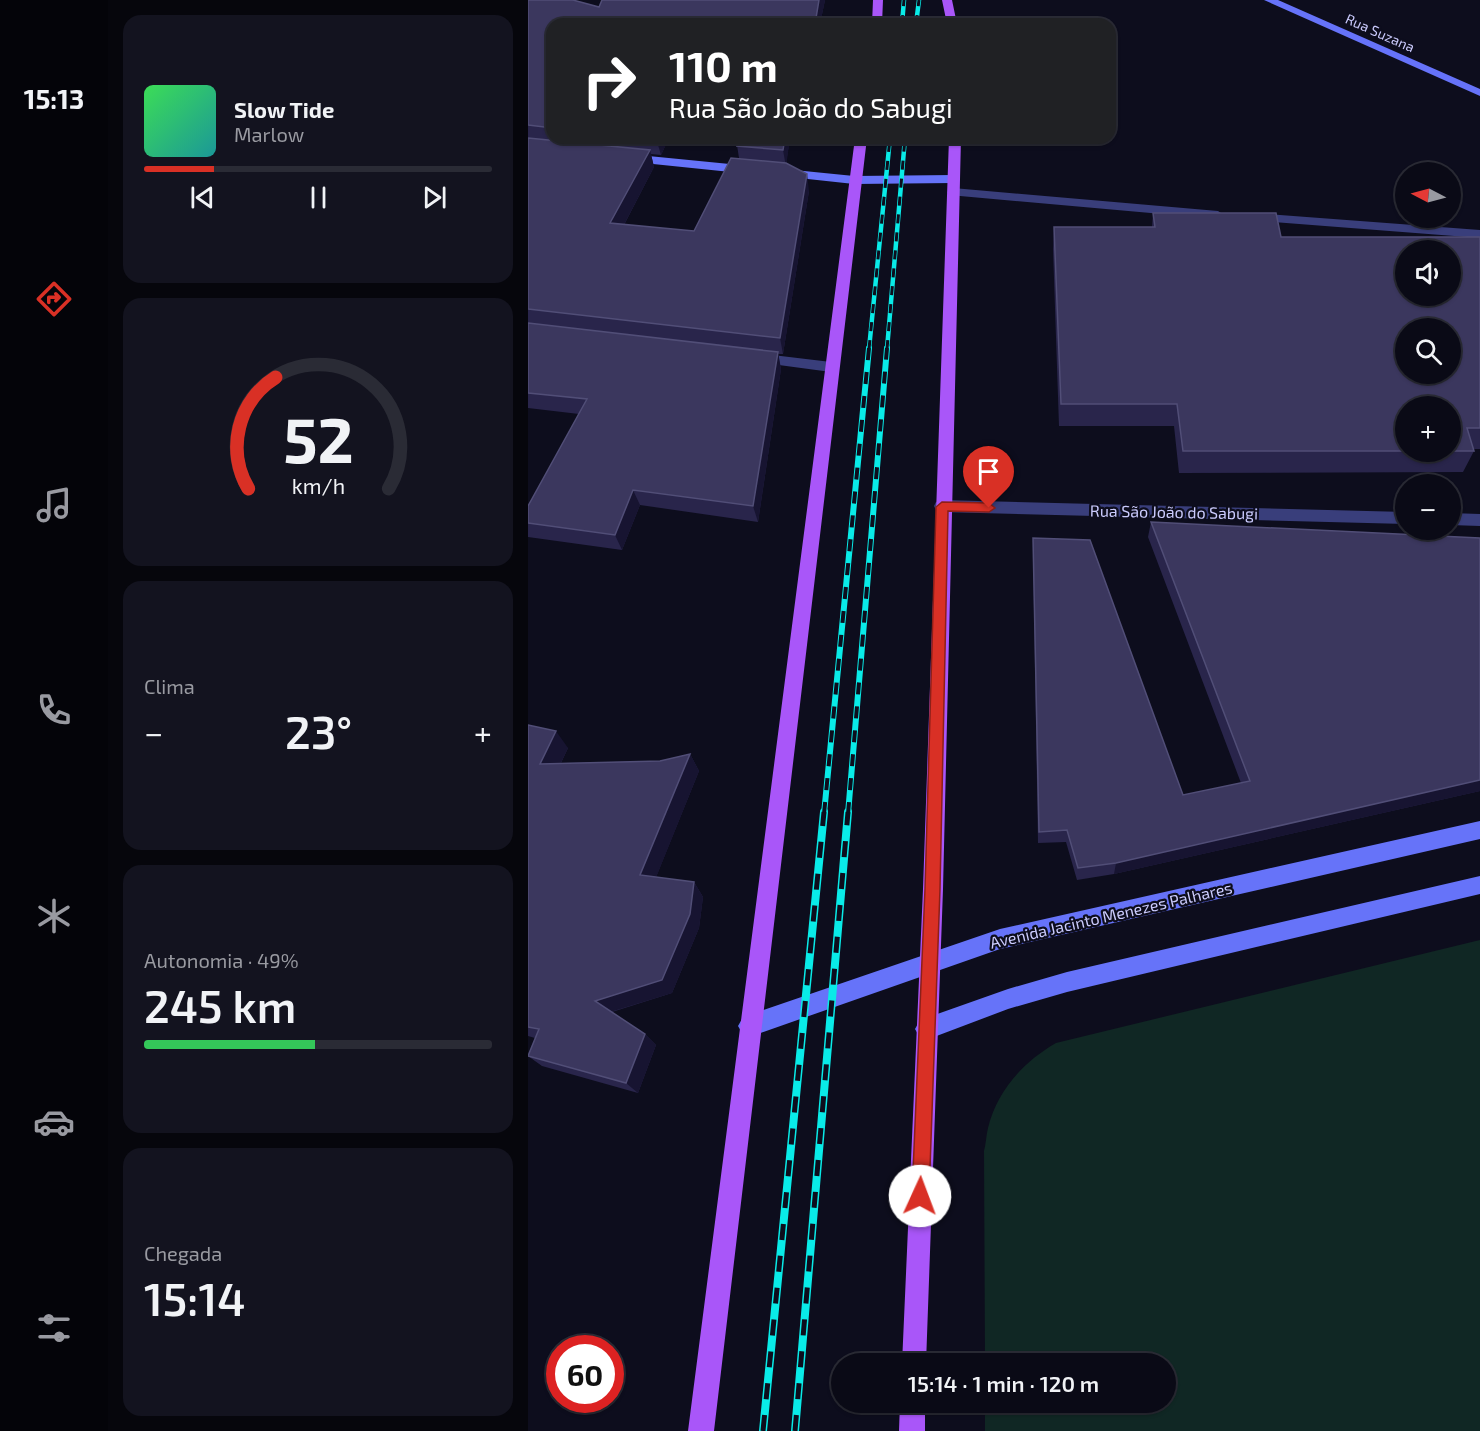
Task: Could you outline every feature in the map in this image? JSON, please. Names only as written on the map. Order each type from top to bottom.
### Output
[{"type":"main road","points":[[877,18],[878,0]]},
{"type":"main road","points":[[947,0],[951,18]]},
{"type":"main road","points":[[959,18],[960,0]]},
{"type":"main road","name":"Rua Suzana","points":[[1269,0],[1480,93]]},
{"type":"main road","points":[[700,1431],[860,144]]},
{"type":"main road","points":[[914,1353],[928,964],[933,889],[942,507],[955,144]]},
{"type":"main road","points":[[610,156],[854,180],[953,185]]},
{"type":"main road","name":"Avenida Jacinto Menezes Palhares","points":[[749,1026],[1000,939],[1480,830]]},
{"type":"main road","points":[[926,1029],[1008,999],[1067,982],[1480,885]]},
{"type":"main road","points":[[912,1431],[913,1413]]},
{"type":"street","points":[[953,185],[1212,214],[1480,234]]},
{"type":"street","points":[[737,356],[831,367]]},
{"type":"street","name":"Rua São João do Sabugi","points":[[942,507],[1395,518]]},
{"type":"street","points":[[1461,519],[1480,520]]},
{"type":"green space","points":[[1480,940],[1480,1431],[985,1431],[985,1413],[1176,1413],[1176,1353],[985,1353],[984,1151],[988,1128],[998,1102],[1013,1079],[1022,1068],[1056,1043]]},
{"type":"building","points":[[528,0],[573,0],[599,7],[602,0],[819,0],[816,18],[546,18],[546,127],[528,125]]},
{"type":"building","points":[[528,138],[546,140],[546,144],[589,144],[650,150],[610,223],[694,231],[731,158],[786,163],[807,174],[780,338],[528,309]]},
{"type":"building","points":[[738,144],[784,144],[783,150],[737,146]]},
{"type":"building","points":[[1153,213],[1276,213],[1281,237],[1480,237],[1480,428],[1467,428],[1474,451],[1461,451],[1461,396],[1395,396],[1395,451],[1183,451],[1177,404],[1061,404],[1054,227],[1155,227]]},
{"type":"building","points":[[528,323],[778,352],[753,506],[633,490],[615,535],[528,523],[528,506],[587,399],[528,393]]},
{"type":"building","points":[[1151,522],[1395,534],[1395,540],[1480,538],[1480,780],[1116,863],[1078,868],[1067,830],[1039,832],[1033,538],[1090,540],[1183,795],[1250,781]]},
{"type":"building","points":[[528,725],[556,731],[540,764],[660,761],[690,754],[640,875],[694,882],[690,914],[662,980],[595,1001],[645,1034],[626,1083],[528,1056],[539,1029],[528,1027]]},
{"type":"railway","points":[[902,18],[904,0]]},
{"type":"railway","points":[[917,18],[919,0]]},
{"type":"railway","points":[[869,349],[889,144]]},
{"type":"railway","points":[[887,349],[904,144]]},
{"type":"railway","points":[[824,814],[869,348]]},
{"type":"railway","points":[[848,814],[887,348]]},
{"type":"railway","points":[[763,1431],[824,812]]},
{"type":"railway","points":[[795,1431],[848,812]]},
{"type":"route","points":[[920,1196],[928,964],[933,889],[942,507],[989,508]]}]
